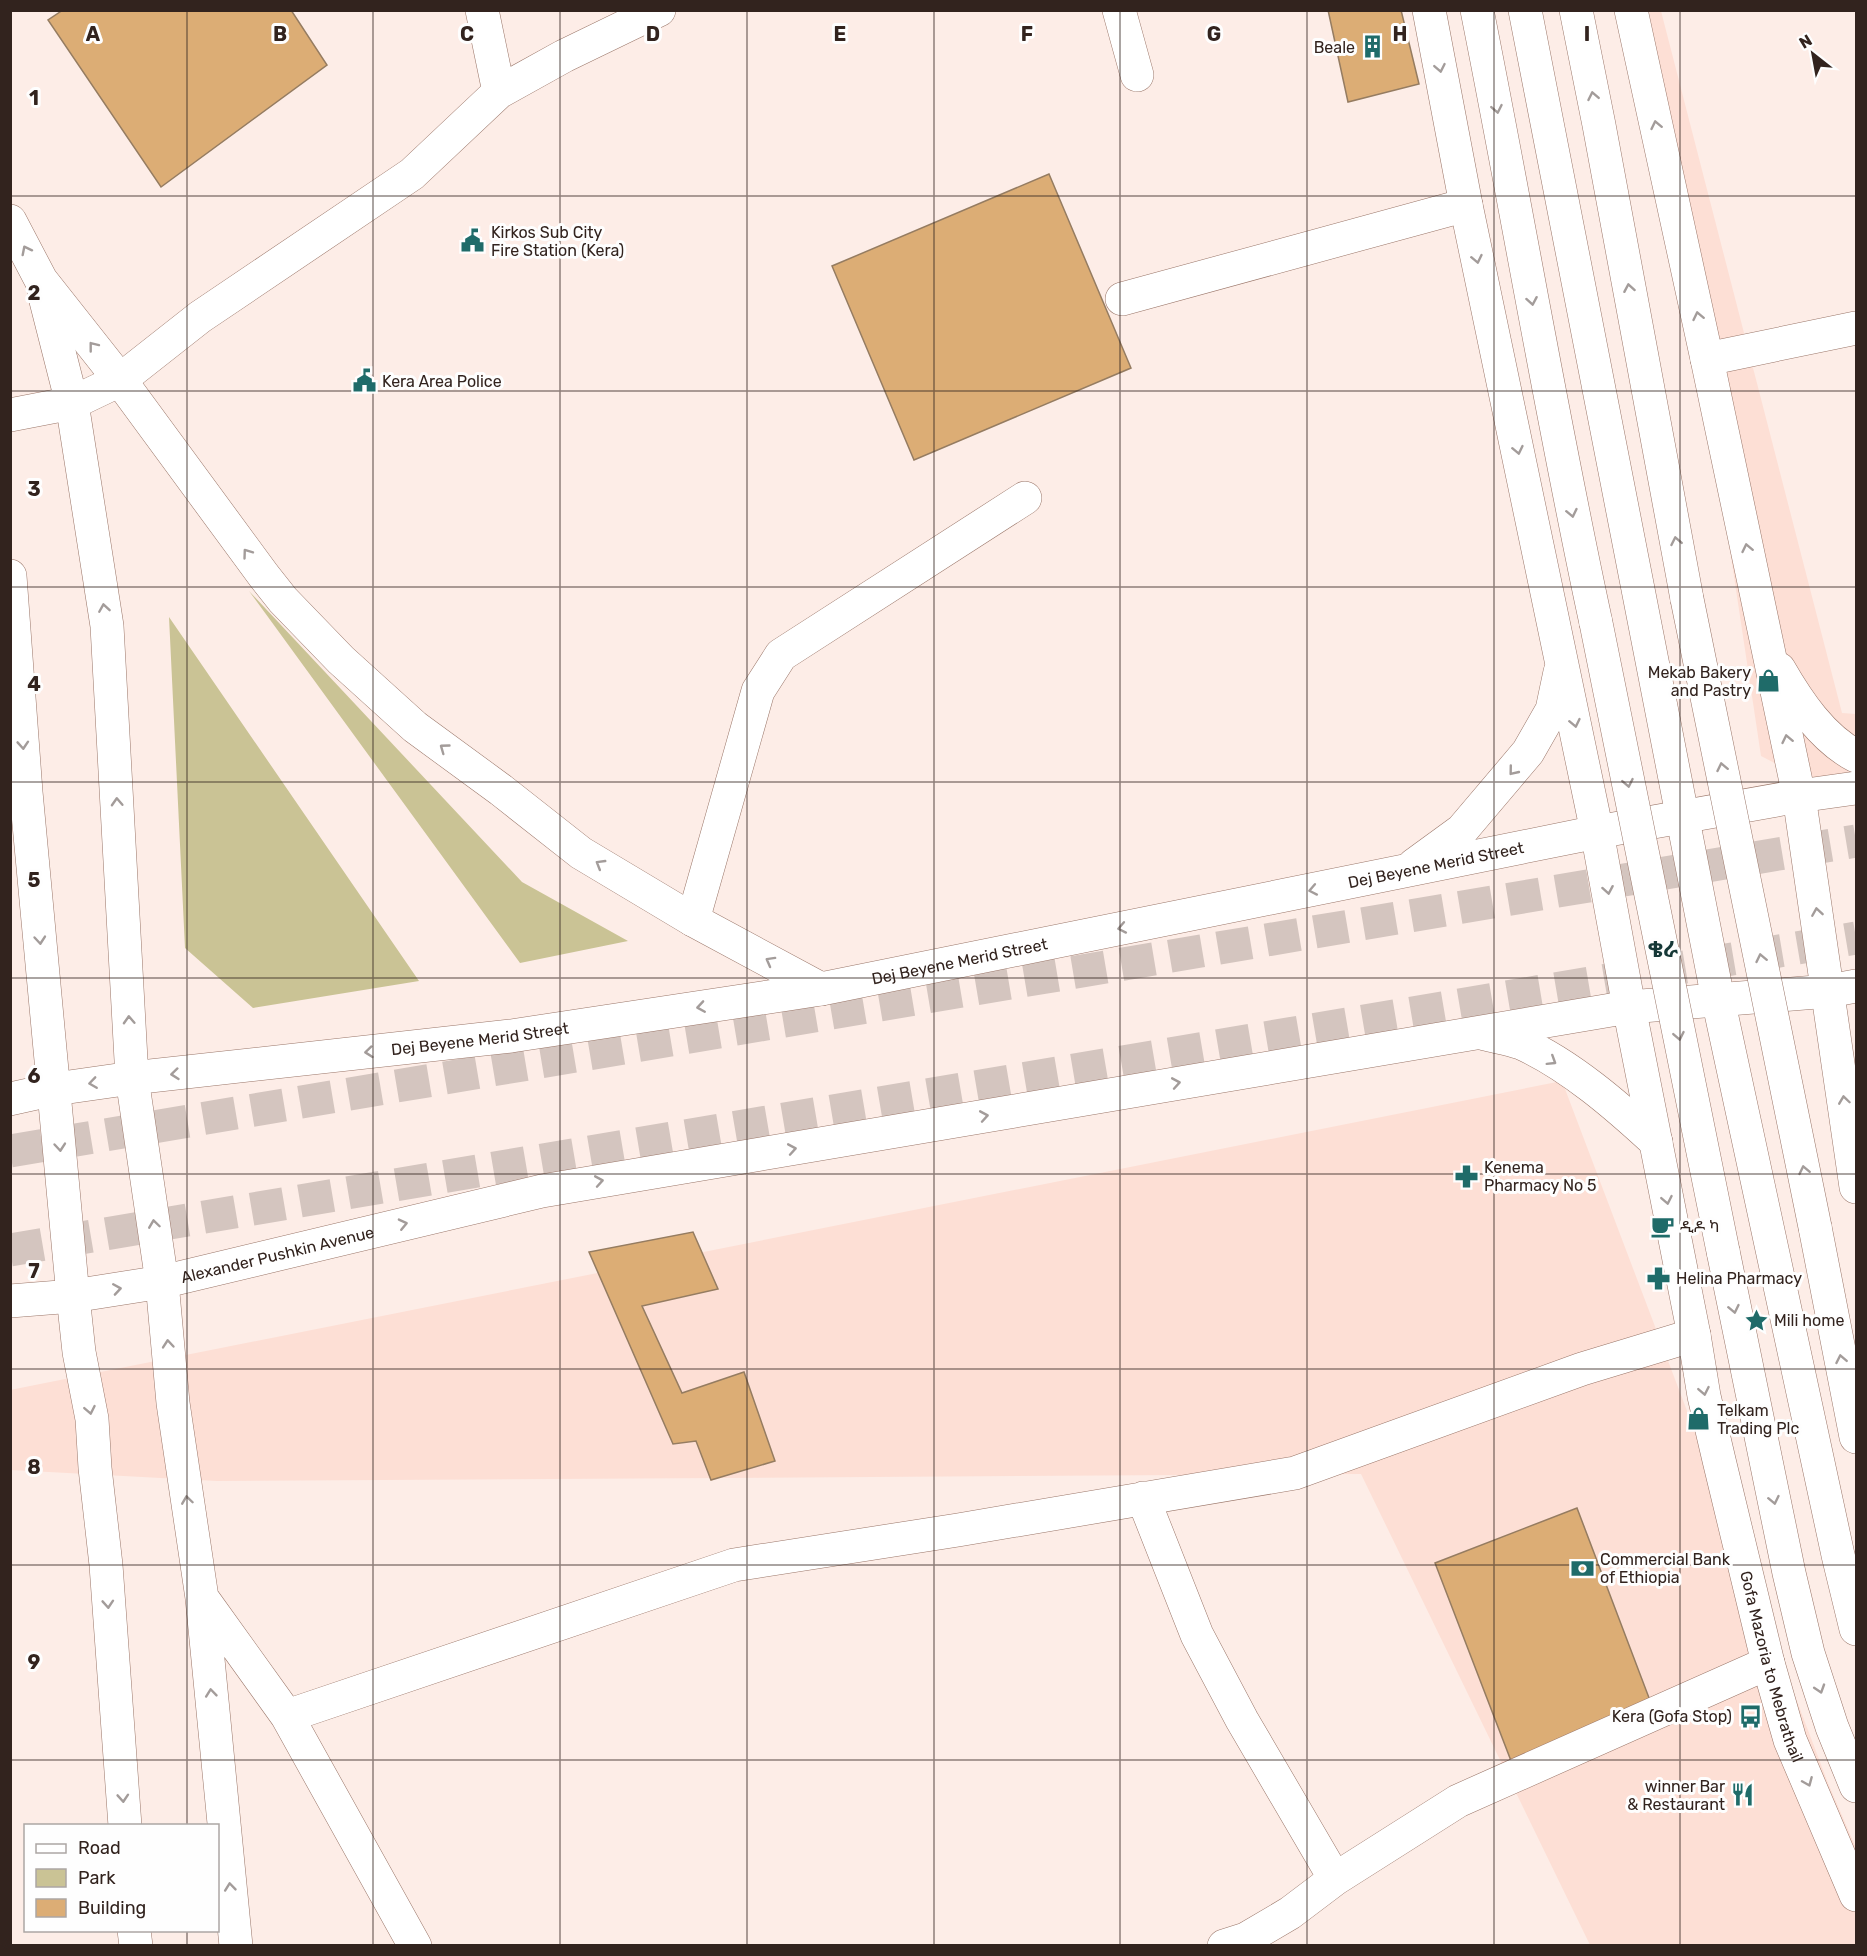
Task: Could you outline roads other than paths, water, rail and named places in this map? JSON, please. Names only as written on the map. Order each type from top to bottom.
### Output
[{"type":"main road","points":[[482,10],[499,92]]},
{"type":"main road","points":[[10,415],[72,403],[120,380],[200,317],[412,174],[499,92],[564,56],[658,10]]},
{"type":"main road","points":[[1119,10],[1137,75]]},
{"type":"main road","name":"Gofa Mazoria to Mebrathail","points":[[1429,10],[1466,205],[1597,832],[1704,1396],[1768,1663],[1790,1740],[1857,1895]]},
{"type":"main road","points":[[1477,10],[1565,478],[1789,1574],[1832,1727],[1857,1786]]},
{"type":"main road","points":[[1525,10],[1718,999],[1838,1555],[1857,1629]]},
{"type":"main road","points":[[1576,10],[1687,599],[1857,1437]]},
{"type":"main road","points":[[1631,10],[1799,796],[1843,988],[1856,1180]]},
{"type":"main road","points":[[1122,299],[1466,205]]},
{"type":"main road","points":[[10,221],[41,280],[120,380],[276,592],[341,660],[415,727],[501,790],[581,853],[693,920],[821,989]]},
{"type":"main road","points":[[41,280],[72,403],[107,626],[132,1078],[162,1282],[173,1403],[202,1598],[236,1946]]},
{"type":"main road","points":[[1707,359],[1857,328]]},
{"type":"main road","points":[[693,920],[758,691],[781,655],[1025,498]]},
{"type":"main road","points":[[10,576],[26,792],[73,1296],[79,1352],[92,1419],[106,1565],[125,1824]]},
{"type":"main road","points":[[1768,648],[1789,686],[1814,720],[1843,749],[1857,756]]},
{"type":"main road","points":[[1404,872],[1462,830],[1528,752],[1551,711],[1562,662]]},
{"type":"main road","name":"Dej Beyene Merid Street","points":[[55,1089],[132,1078],[511,1036],[821,989],[1597,832],[1857,788]]},
{"type":"main road","points":[[1479,1032],[1629,1007],[1843,988]]},
{"type":"main road","points":[[1479,1032],[1520,1043],[1549,1059],[1609,1099],[1656,1142]]},
{"type":"main road","name":"Alexander Pushkin Avenue","points":[[10,1301],[73,1296],[162,1282],[542,1191],[1479,1032]]},
{"type":"main road","points":[[10,1099],[55,1089]]},
{"type":"main road","points":[[287,1716],[734,1565],[1295,1473],[1582,1369],[1694,1335]]},
{"type":"main road","points":[[1143,1498],[1197,1635],[1242,1720],[1335,1879]]},
{"type":"main road","points":[[202,1598],[287,1716],[415,1946]]},
{"type":"main road","points":[[1224,1946],[1246,1939],[1290,1913],[1335,1879],[1458,1801],[1768,1663]]},
{"type":"tunnel","points":[[10,1151],[1856,841]]},
{"type":"tunnel","points":[[10,1250],[1856,938]]},
{"type":"place","name":"Beale","points":[[1373,47]]},
{"type":"place","name":"Kirkos Sub City Fire Station (Kera)","points":[[473,241]]},
{"type":"place","name":"Kera Area Police","points":[[364,381]]},
{"type":"place","name":"Mekab Bakery and Pastry","points":[[1769,681]]},
{"type":"place","name":"Kenema Pharmacy No 5","points":[[1466,1176]]},
{"type":"place","name":"ዲዶ ካ","points":[[1662,1226]]},
{"type":"place","name":"Helina Pharmacy","points":[[1658,1278]]},
{"type":"place","name":"Mili home","points":[[1756,1320]]},
{"type":"place","name":"Telkam Trading Plc","points":[[1699,1419]]},
{"type":"place","name":"Commercial Bank of Ethiopia","points":[[1582,1568]]},
{"type":"place","name":"Kera (Gofa Stop)","points":[[1750,1716]]},
{"type":"place","name":"winner Bar & Restaurant","points":[[1743,1795]]},
{"type":"district","name":"ቄራ","points":[[1663,949]]}]
